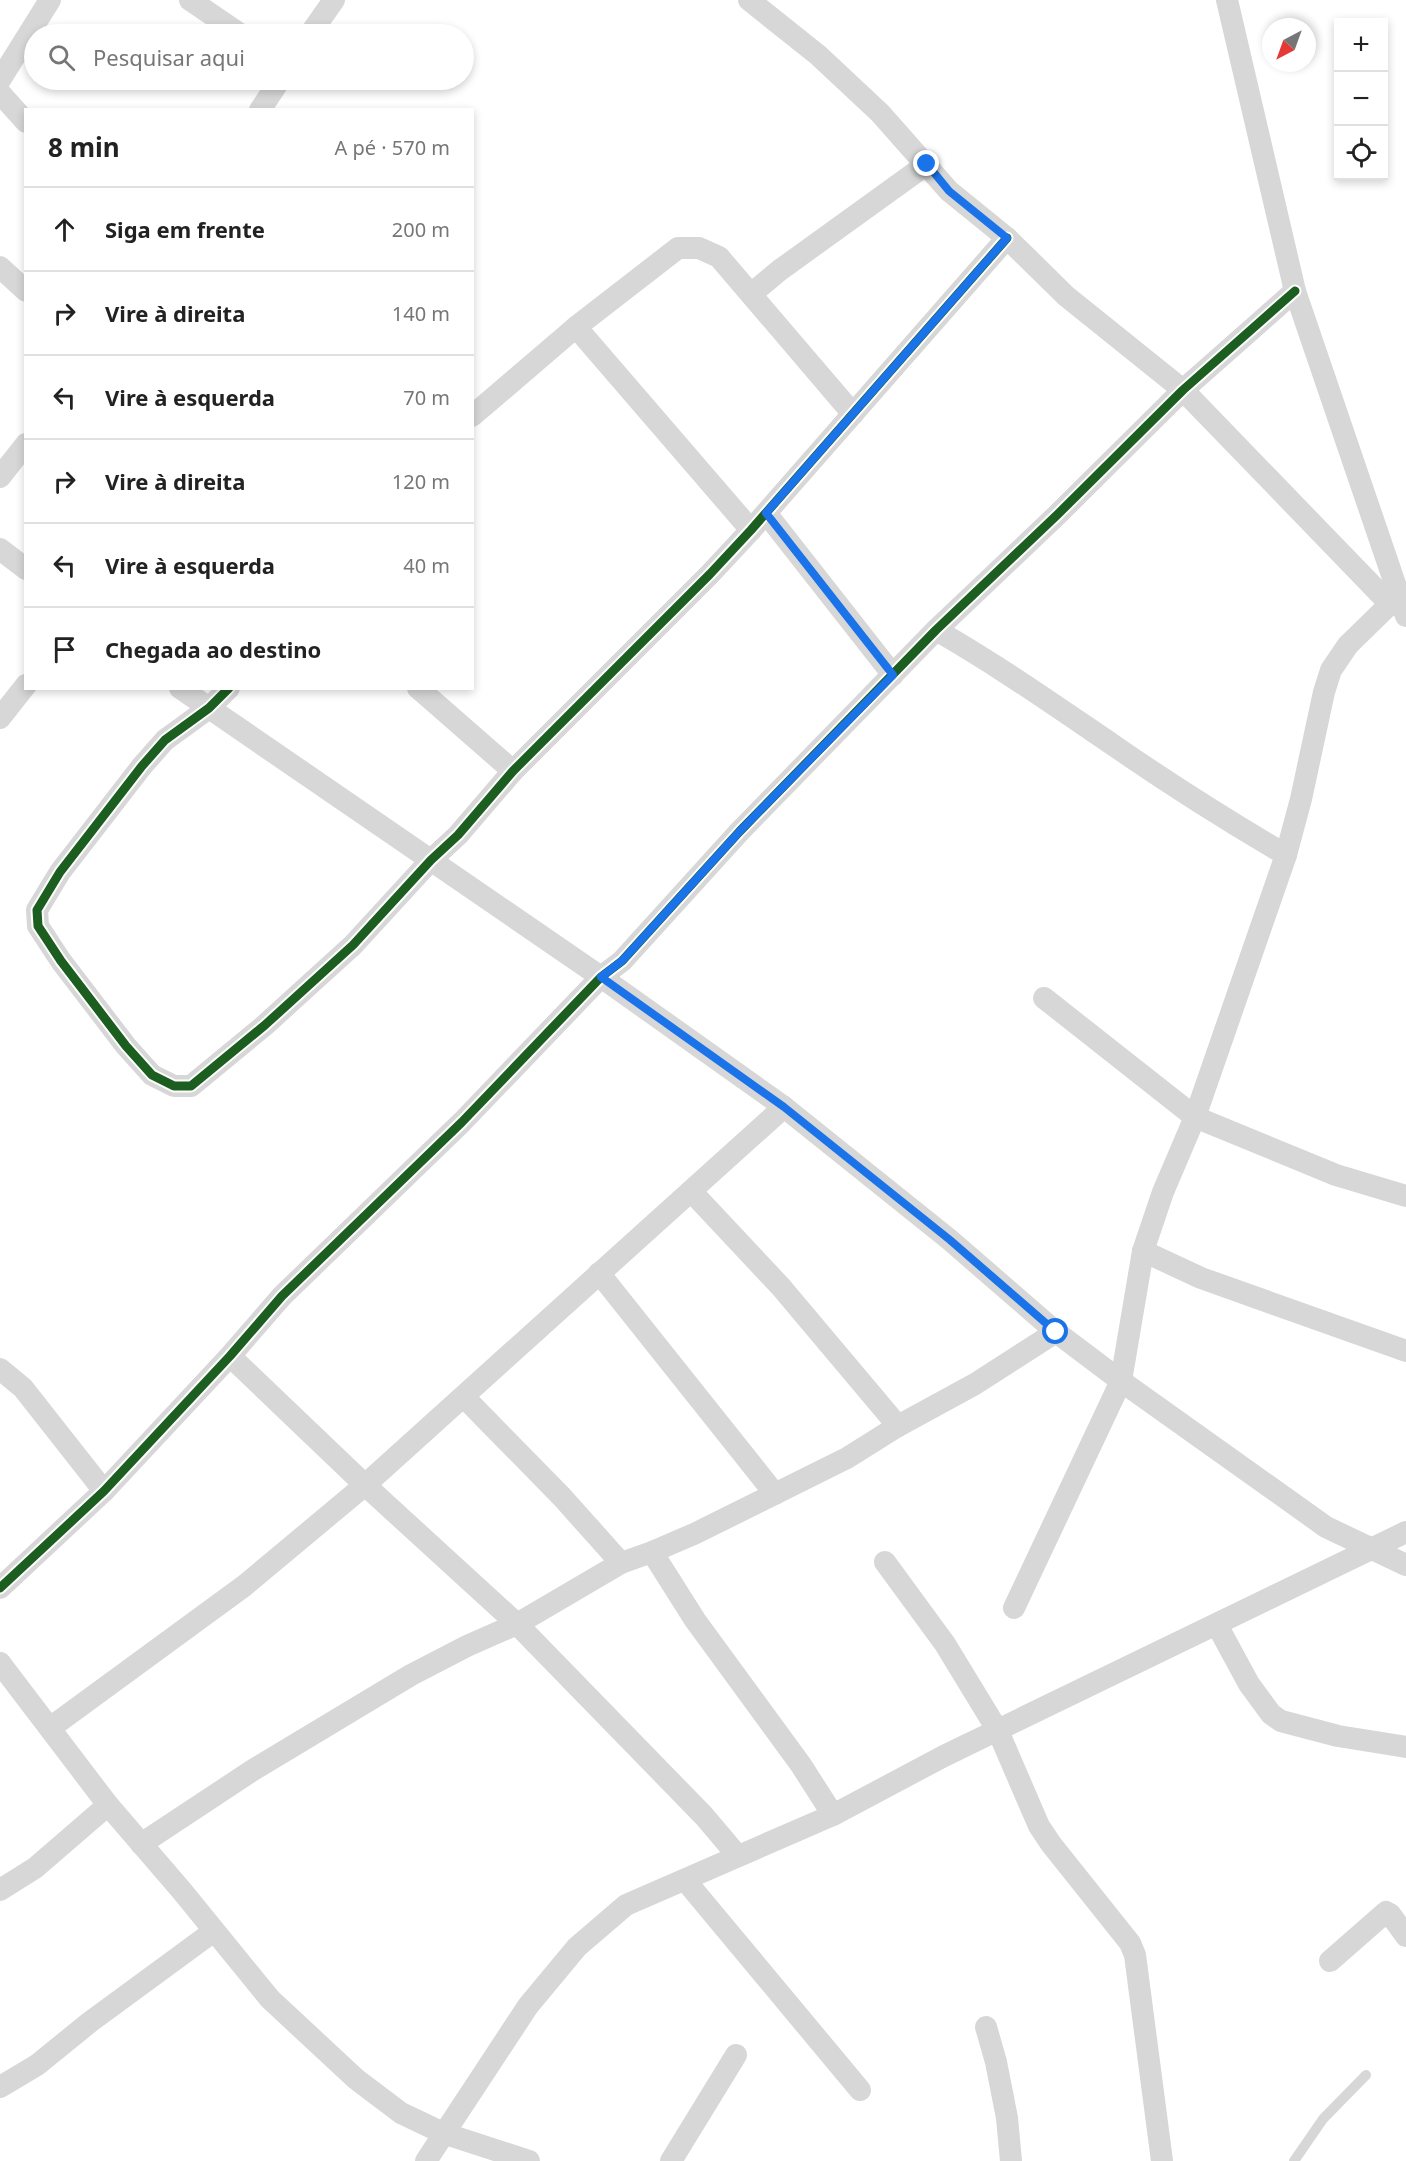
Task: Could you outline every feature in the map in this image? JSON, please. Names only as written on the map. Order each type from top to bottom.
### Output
[{"type":"street","points":[[36,24],[51,0]]},
{"type":"street","points":[[190,0],[225,24]]},
{"type":"street","points":[[317,24],[334,0]]},
{"type":"street","points":[[749,0],[818,55],[880,113],[949,191],[1007,238],[1066,296],[1183,390],[1401,607]]},
{"type":"street","points":[[1227,0],[1295,291],[1401,607]]},
{"type":"street","points":[[0,80],[24,42]]},
{"type":"street","points":[[261,108],[273,90]]},
{"type":"street","points":[[0,93],[24,120]]},
{"type":"street","points":[[751,294],[780,270],[927,164]]},
{"type":"street","points":[[227,690],[209,708],[165,740],[142,766],[60,872],[37,910],[38,926],[61,961],[126,1046],[152,1075],[174,1086],[191,1086],[265,1025],[353,945],[431,860],[458,835],[513,771],[710,574],[1007,238]]},
{"type":"street","points":[[474,414],[576,327],[678,248],[699,248],[719,257],[853,414]]},
{"type":"street","points":[[0,267],[24,289]]},
{"type":"street","points":[[0,1588],[104,1491],[230,1356],[282,1296],[462,1122],[601,977],[622,961],[740,831],[936,630],[1057,515],[1183,390],[1295,291]]},
{"type":"street","points":[[576,327],[759,521],[893,675]]},
{"type":"street","points":[[0,477],[24,447]]},
{"type":"street","points":[[0,549],[24,567]]},
{"type":"street","points":[[1014,1608],[1121,1381],[1143,1251],[1163,1192],[1195,1117],[1286,855],[1314,731],[1331,670],[1348,645],[1401,607]]},
{"type":"street","points":[[936,630],[1017,680],[1223,817],[1286,855]]},
{"type":"street","points":[[0,718],[24,687]]},
{"type":"street","points":[[183,690],[601,977],[784,1107],[950,1240],[1056,1332],[1121,1381],[1326,1527],[1406,1565]]},
{"type":"street","points":[[420,690],[513,771]]},
{"type":"street","points":[[1044,998],[1195,1117],[1336,1175],[1406,1196]]},
{"type":"street","points":[[50,1728],[244,1586],[365,1485],[784,1107]]},
{"type":"street","points":[[691,1191],[781,1287],[898,1426]]},
{"type":"street","points":[[1143,1251],[1202,1278],[1406,1351]]},
{"type":"street","points":[[599,1273],[775,1494]]},
{"type":"street","points":[[141,1844],[253,1770],[411,1675],[467,1646],[517,1624],[621,1563],[652,1552],[847,1458],[898,1426],[975,1384],[1056,1332]]},
{"type":"street","points":[[230,1356],[365,1485],[517,1624],[680,1791],[737,1855]]},
{"type":"street","points":[[0,1369],[22,1388],[104,1491]]},
{"type":"street","points":[[464,1397],[562,1497],[621,1563]]},
{"type":"street","points":[[426,2161],[528,2006],[577,1947],[626,1905],[833,1815],[944,1756],[1406,1532]]},
{"type":"street","points":[[652,1552],[695,1620],[801,1765],[833,1815]]},
{"type":"street","points":[[885,1562],[945,1644],[998,1731],[1039,1826],[1130,1943],[1135,1955],[1162,2161]]},
{"type":"street","points":[[1217,1625],[1249,1684],[1271,1714],[1281,1720],[1338,1736],[1406,1747]]},
{"type":"street","points":[[0,1663],[108,1805],[270,1999],[356,2079],[401,2113],[443,2133],[529,2161]]},
{"type":"street","points":[[0,1890],[35,1868],[108,1805]]},
{"type":"street","points":[[685,1880],[860,2090]]},
{"type":"street","points":[[1330,1961],[1386,1912],[1406,1936]]},
{"type":"street","points":[[0,2087],[37,2065],[90,2022],[214,1931]]},
{"type":"street","points":[[986,2026],[1007,2118],[1011,2161]]},
{"type":"street","points":[[671,2161],[735,2055]]},
{"type":"lane","points":[[1294,2161],[1323,2119],[1366,2075]]},
{"type":"cycle path","points":[[227,690],[209,708],[165,740],[142,766],[60,872],[37,910],[38,926],[61,961],[126,1046],[152,1075],[174,1086],[191,1086],[265,1025],[353,945],[431,860],[458,835],[513,771],[751,530],[1007,238]]},
{"type":"cycle path","points":[[0,1588],[104,1491],[230,1356],[282,1296],[462,1122],[601,977],[622,961],[740,831],[936,630],[1057,515],[1183,390],[1295,291]]},
{"type":"route","points":[[927,164],[949,191],[1007,238],[766,513],[893,675],[740,831],[622,961],[601,977],[784,1107],[950,1240],[1056,1332]]}]
